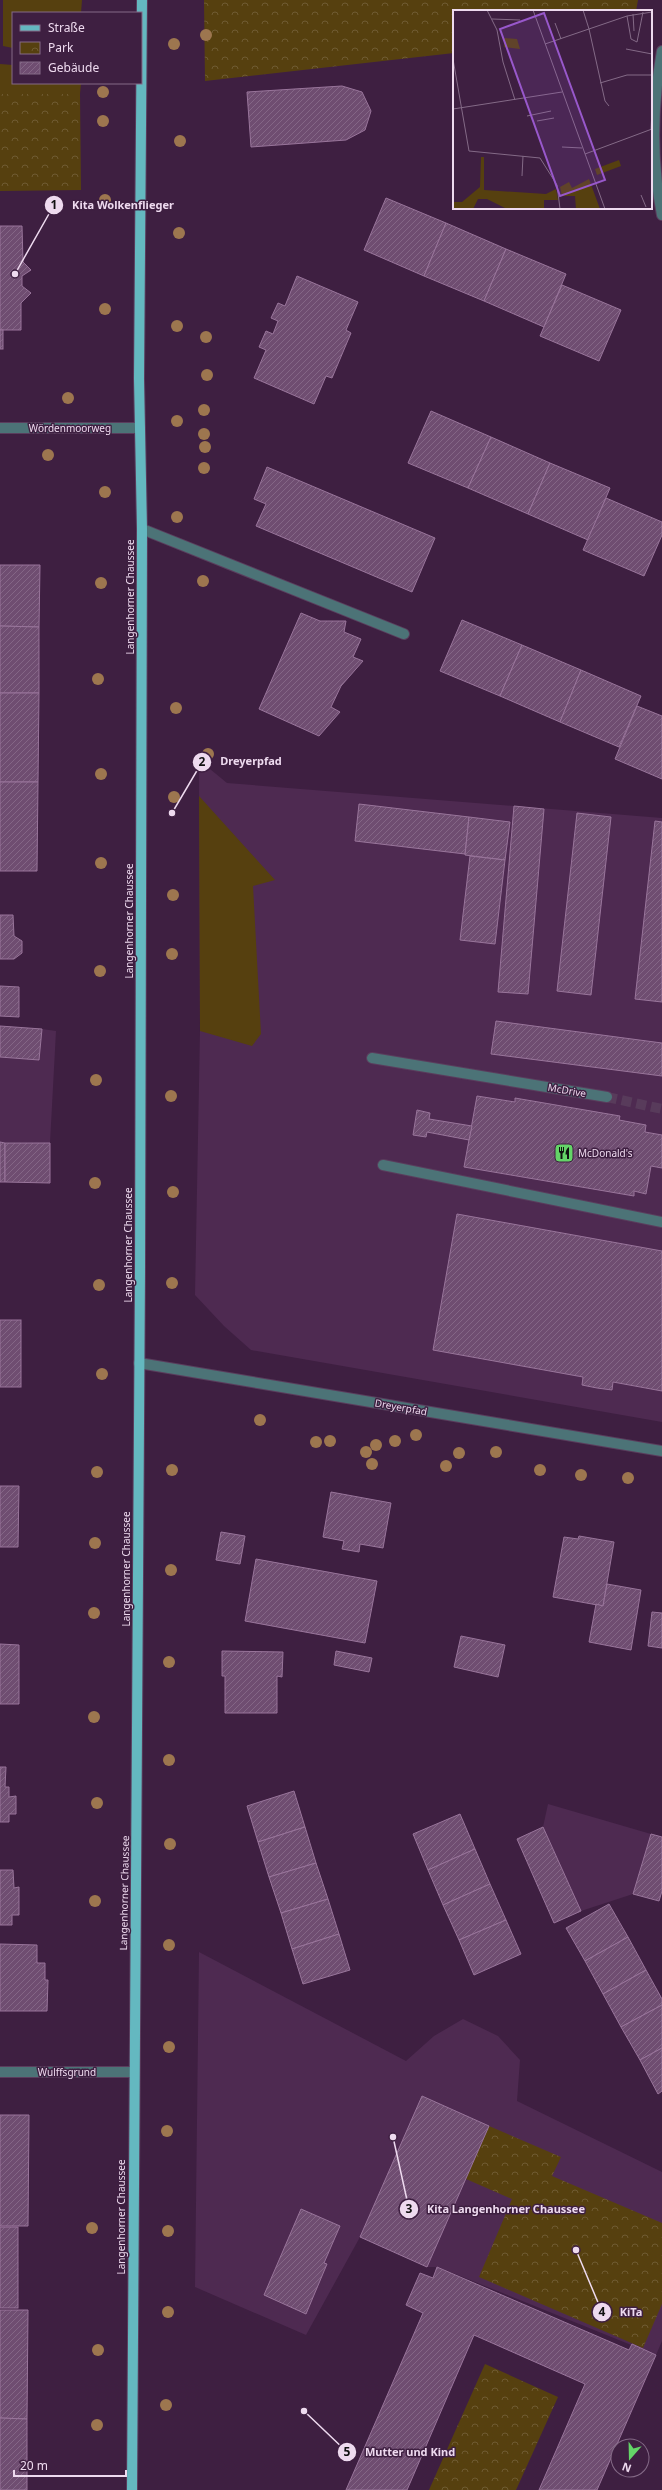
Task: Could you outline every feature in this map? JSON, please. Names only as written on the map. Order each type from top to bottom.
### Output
[{"type":"main road","name":"Langenhorner Chaussee","points":[[142,0],[142,12]]},
{"type":"main road","name":"Langenhorner Chaussee","points":[[132,2490],[140,1364],[142,84]]},
{"type":"street","points":[[662,51],[654,118],[654,161],[662,215]]},
{"type":"street","name":"Wördenmoorweg","points":[[0,428],[140,428]]},
{"type":"street","points":[[142,529],[404,634]]},
{"type":"street","name":"McDrive","points":[[372,1058],[607,1097]]},
{"type":"street","points":[[383,1165],[662,1222]]},
{"type":"street","name":"Dreyerpfad","points":[[140,1364],[662,1451]]},
{"type":"street","name":"Wulffsgrund","points":[[0,2072],[134,2072]]},
{"type":"shaded area","points":[[199,760],[227,783],[662,818],[662,1422],[251,1350],[224,1326],[195,1295],[200,1031]]},
{"type":"shaded area","points":[[42,1029],[56,1031],[50,1143],[0,1142],[0,1057],[39,1060]]},
{"type":"shaded area","points":[[548,1804],[651,1834],[633,1894],[581,1911],[543,1827]]},
{"type":"shaded area","points":[[199,1952],[406,2061],[434,2036],[463,2019],[498,2036],[520,2060],[517,2101],[662,2172],[662,2341],[656,2355],[438,2267],[427,2267],[360,2237],[306,2335],[195,2287]]},
{"type":"green space","points":[[3,0],[82,0],[81,12],[12,12],[12,48],[3,46]]},
{"type":"green space","points":[[204,0],[638,0],[636,10],[453,10],[453,53],[205,81]]},
{"type":"green space","points":[[0,64],[12,65],[12,84],[81,84],[80,94],[0,94]]},
{"type":"green space","points":[[0,94],[80,94],[81,190],[0,191]]},
{"type":"green space","points":[[199,796],[275,880],[253,886],[261,1034],[252,1046],[200,1031]]},
{"type":"green space","points":[[489,2126],[561,2157],[552,2176],[662,2223],[662,2304],[643,2348],[479,2277],[512,2199],[466,2179]]},
{"type":"green space","points":[[485,2364],[558,2397],[516,2490],[429,2490]]},
{"type":"building","points":[[342,86],[362,92],[371,111],[365,130],[346,140],[251,147],[247,92]]},
{"type":"building","points":[[386,198],[446,223],[424,276],[364,250]]},
{"type":"building","points":[[446,223],[506,249],[484,301],[424,276]]},
{"type":"building","points":[[0,226],[22,226],[23,262],[31,270],[22,276],[22,286],[31,293],[21,303],[21,330],[0,330]]},
{"type":"building","points":[[506,249],[566,274],[544,327],[484,301]]},
{"type":"building","points":[[297,276],[358,302],[346,330],[351,333],[332,378],[326,376],[314,404],[254,378],[266,350],[259,347],[266,331],[273,334],[278,321],[271,318],[278,303],[285,306]]},
{"type":"building","points":[[562,285],[621,310],[599,361],[540,336]]},
{"type":"building","points":[[0,330],[3,330],[3,349],[0,349]]},
{"type":"building","points":[[431,411],[491,437],[468,488],[408,463]]},
{"type":"building","points":[[491,437],[550,463],[528,514],[468,488]]},
{"type":"building","points":[[550,463],[610,488],[588,540],[528,514]]},
{"type":"building","points":[[267,467],[435,538],[412,592],[256,526],[266,504],[254,499]]},
{"type":"building","points":[[606,498],[662,522],[662,535],[644,576],[583,550]]},
{"type":"building","points":[[0,565],[40,565],[39,627],[0,626]]},
{"type":"building","points":[[301,613],[320,621],[346,621],[344,632],[361,639],[353,657],[363,661],[341,686],[331,707],[340,712],[319,736],[259,709]]},
{"type":"building","points":[[462,620],[522,645],[500,696],[440,671]]},
{"type":"building","points":[[0,626],[39,627],[39,693],[0,693]]},
{"type":"building","points":[[522,645],[581,670],[560,722],[500,696]]},
{"type":"building","points":[[581,670],[641,696],[619,747],[560,722]]},
{"type":"building","points":[[0,693],[39,693],[38,782],[0,782]]},
{"type":"building","points":[[637,706],[662,716],[662,779],[615,759]]},
{"type":"building","points":[[0,782],[38,782],[37,871],[0,871]]},
{"type":"building","points":[[359,804],[469,817],[465,854],[355,841]]},
{"type":"building","points":[[514,806],[544,809],[528,994],[498,992]]},
{"type":"building","points":[[577,813],[611,817],[591,995],[557,991]]},
{"type":"building","points":[[469,817],[510,822],[505,860],[465,855]]},
{"type":"building","points":[[655,821],[662,822],[662,1002],[635,999]]},
{"type":"building","points":[[470,856],[505,860],[495,944],[460,940]]},
{"type":"building","points":[[0,915],[13,915],[14,936],[22,941],[22,953],[14,959],[0,959]]},
{"type":"building","points":[[0,986],[19,987],[19,1017],[0,1016]]},
{"type":"building","points":[[496,1021],[662,1043],[662,1076],[491,1054]]},
{"type":"building","points":[[0,1026],[42,1029],[39,1060],[0,1057]]},
{"type":"building","name":"McDonald's","points":[[477,1096],[515,1102],[515,1098],[620,1116],[619,1120],[646,1125],[645,1132],[662,1135],[662,1168],[651,1166],[646,1194],[634,1191],[634,1196],[464,1167]]},
{"type":"building","points":[[417,1110],[430,1113],[429,1119],[472,1126],[469,1140],[427,1132],[426,1137],[413,1135]]},
{"type":"building","points":[[0,1142],[5,1143],[5,1182],[0,1182]]},
{"type":"building","points":[[5,1143],[50,1143],[50,1183],[5,1182]]},
{"type":"building","points":[[457,1214],[662,1251],[662,1391],[613,1382],[612,1390],[597,1388],[582,1385],[583,1377],[433,1350]]},
{"type":"building","points":[[0,1320],[21,1320],[21,1387],[0,1387]]},
{"type":"building","points":[[0,1486],[19,1486],[18,1547],[0,1547]]},
{"type":"building","points":[[331,1492],[391,1503],[383,1548],[360,1544],[359,1552],[342,1549],[344,1541],[323,1537]]},
{"type":"building","points":[[221,1532],[245,1536],[240,1564],[216,1560]]},
{"type":"building","points":[[579,1536],[614,1542],[603,1606],[553,1597],[564,1537],[578,1539]]},
{"type":"building","points":[[256,1559],[377,1581],[365,1643],[245,1621]]},
{"type":"building","points":[[607,1584],[641,1590],[631,1650],[589,1642],[596,1604],[603,1606]]},
{"type":"building","points":[[652,1612],[662,1613],[662,1648],[648,1646]]},
{"type":"building","points":[[461,1636],[505,1645],[498,1677],[454,1667]]},
{"type":"building","points":[[0,1644],[19,1645],[19,1704],[0,1704]]},
{"type":"building","points":[[222,1651],[283,1652],[282,1677],[277,1676],[277,1713],[225,1713],[225,1676],[222,1676]]},
{"type":"building","points":[[336,1651],[372,1658],[369,1672],[334,1665]]},
{"type":"building","points":[[0,1767],[6,1767],[5,1787],[9,1787],[9,1797],[16,1796],[16,1814],[9,1814],[9,1822],[0,1822]]},
{"type":"building","points":[[294,1791],[305,1827],[258,1842],[247,1806]]},
{"type":"building","points":[[460,1814],[475,1849],[428,1870],[413,1834]]},
{"type":"building","points":[[305,1827],[316,1863],[269,1877],[258,1842]]},
{"type":"building","points":[[543,1827],[581,1911],[554,1923],[517,1839]]},
{"type":"building","points":[[651,1834],[662,1837],[662,1891],[659,1901],[633,1894]]},
{"type":"building","points":[[475,1849],[490,1884],[443,1905],[428,1870]]},
{"type":"building","points":[[316,1863],[328,1899],[281,1913],[269,1877]]},
{"type":"building","points":[[0,1870],[13,1870],[14,1888],[19,1887],[19,1915],[12,1915],[12,1925],[0,1925]]},
{"type":"building","points":[[490,1884],[506,1920],[459,1940],[443,1905]]},
{"type":"building","points":[[328,1899],[339,1934],[292,1949],[281,1913]]},
{"type":"building","points":[[609,1904],[628,1937],[585,1961],[566,1928]]},
{"type":"building","points":[[506,1920],[521,1954],[474,1975],[459,1940]]},
{"type":"building","points":[[339,1934],[350,1970],[303,1984],[292,1949]]},
{"type":"building","points":[[628,1937],[646,1970],[603,1994],[585,1961]]},
{"type":"building","points":[[0,1944],[37,1945],[37,1963],[45,1963],[45,1980],[48,1980],[47,2011],[0,2011]]},
{"type":"building","points":[[646,1970],[662,1999],[662,2005],[621,2027],[603,1994]]},
{"type":"building","points":[[662,2005],[662,2048],[640,2060],[621,2027]]},
{"type":"building","points":[[662,2048],[662,2091],[658,2094],[640,2060]]},
{"type":"building","points":[[422,2096],[489,2126],[427,2267],[360,2237]]},
{"type":"building","points":[[0,2115],[29,2115],[28,2226],[0,2226]]},
{"type":"building","points":[[301,2209],[340,2226],[324,2263],[327,2264],[306,2314],[264,2295]]},
{"type":"building","points":[[0,2227],[18,2227],[18,2308],[0,2308]]},
{"type":"building","points":[[437,2267],[629,2350],[632,2344],[656,2355],[620,2438],[610,2438],[610,2460],[597,2490],[539,2490],[585,2384],[474,2335],[407,2490],[346,2490],[423,2313],[406,2305],[420,2273],[433,2278]]},
{"type":"building","points":[[0,2310],[28,2310],[27,2419],[0,2418]]},
{"type":"building","points":[[0,2418],[27,2419],[27,2490],[0,2490]]},
{"type":"tunnel","points":[[607,1097],[662,1109]]},
{"type":"place","name":"Kita Wolkenflieger","points":[[15,274]]},
{"type":"place","name":"Dreyerpfad","points":[[172,813]]},
{"type":"place","name":"McDonald's","points":[[564,1153]]},
{"type":"place","name":"Kita Langenhorner Chaussee","points":[[393,2137]]},
{"type":"place","name":"KiTa","points":[[576,2250]]},
{"type":"place","name":"Mutter und Kind","points":[[304,2411]]}]
